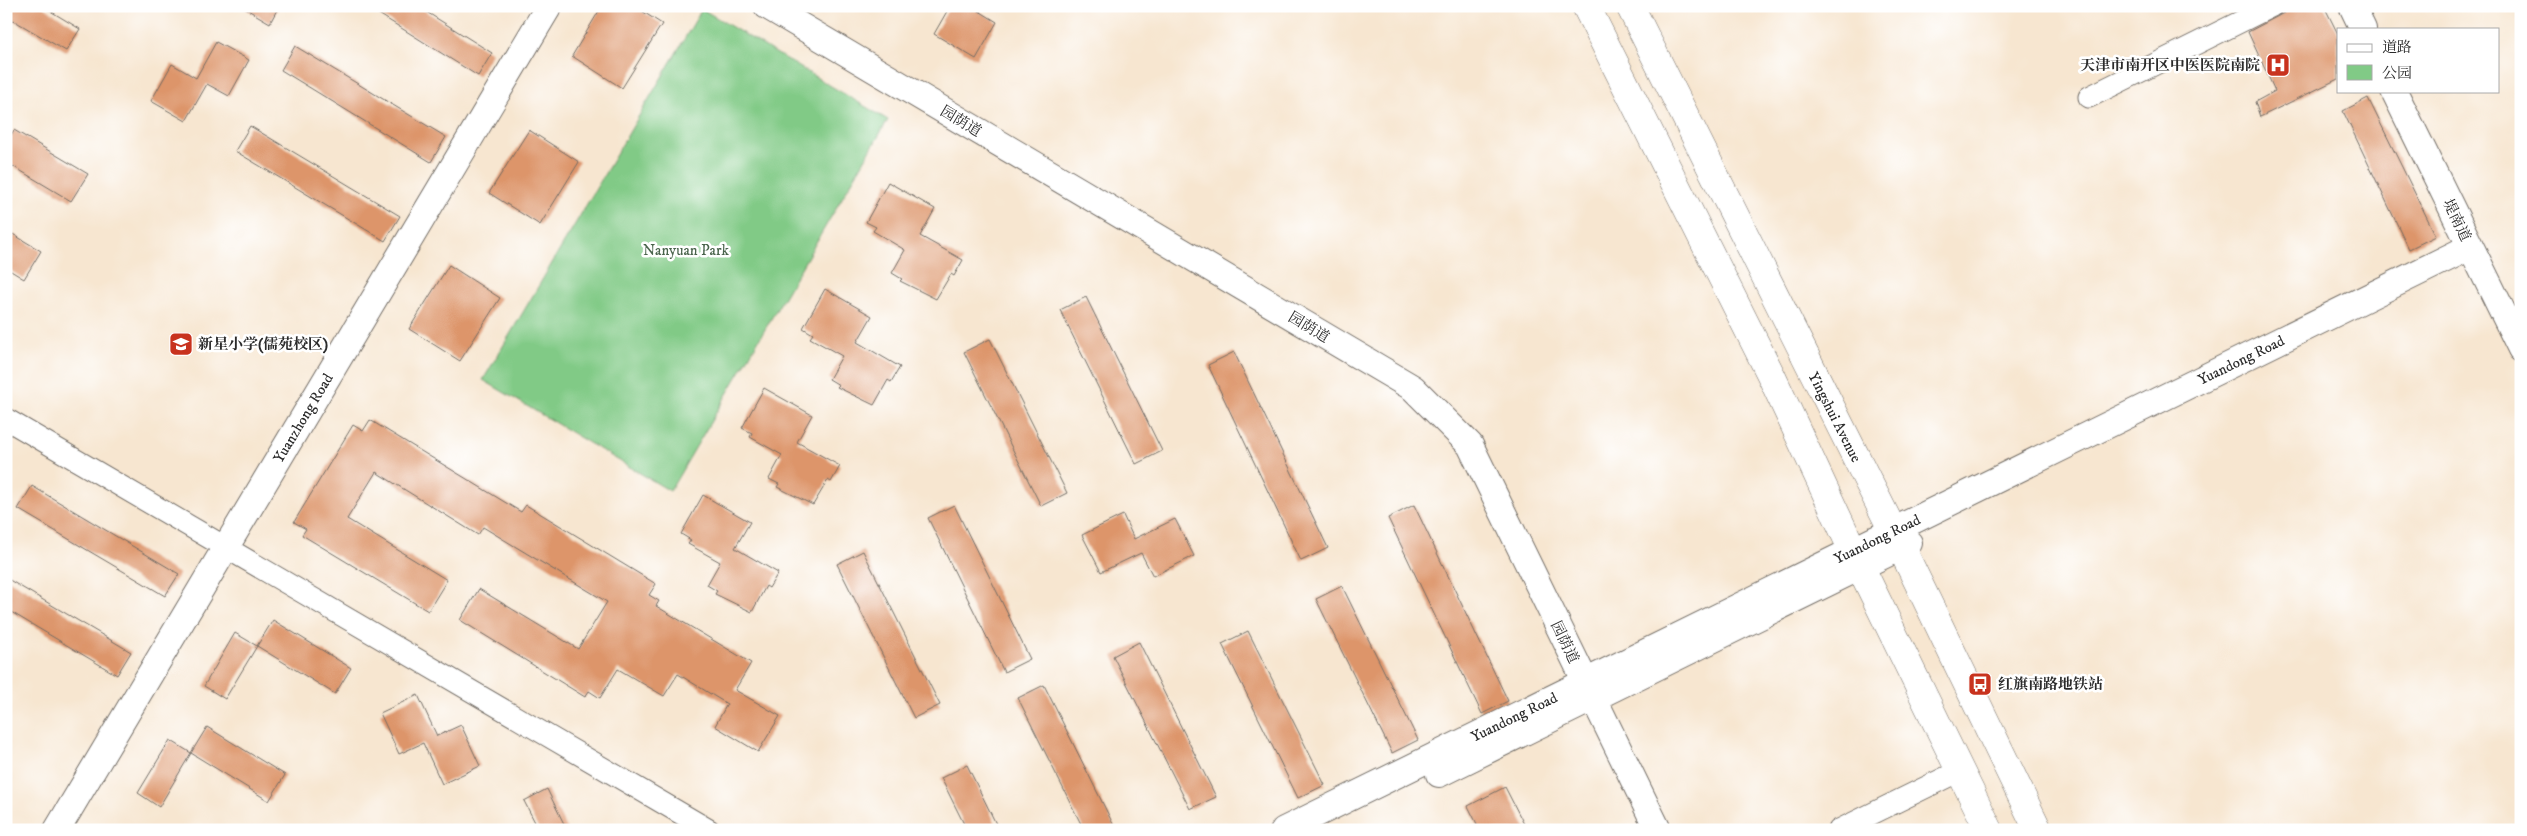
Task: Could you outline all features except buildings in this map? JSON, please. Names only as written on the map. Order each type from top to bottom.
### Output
[{"type":"main road","points":[[1586,6],[1771,374],[1857,559],[1989,830]]},
{"type":"main road","name":"Yingshui Avenue","points":[[1630,6],[1897,539],[2038,830]]},
{"type":"street","name":"Yuanzhong Road","points":[[72,830],[231,552],[549,6]]},
{"type":"street","name":"Yuanzhong Road","points":[[58,830],[231,552],[562,6]]},
{"type":"street","name":"园荫道","points":[[767,6],[1413,388],[1470,445],[1658,830]]},
{"type":"street","points":[[2088,97],[2272,6]]},
{"type":"street","points":[[2352,6],[2363,28]]},
{"type":"street","name":"堤南道","points":[[2394,92],[2521,349]]},
{"type":"street","name":"Yuandong Road","points":[[1324,830],[1589,691],[2474,255]]},
{"type":"street","points":[[6,419],[709,830]]},
{"type":"street","name":"Yuandong Road","points":[[1284,830],[1589,691]]},
{"type":"street","points":[[1839,830],[1961,770]]},
{"type":"green space","name":"Nanyuan Park","points":[[702,9],[888,120],[670,491],[483,380]]},
{"type":"place","name":"天津市南开区中医医院南院","points":[[2278,65]]},
{"type":"place","name":"新星小学(儒苑校区)","points":[[181,344]]},
{"type":"place","name":"红旗南路地铁站","points":[[1980,684]]}]
